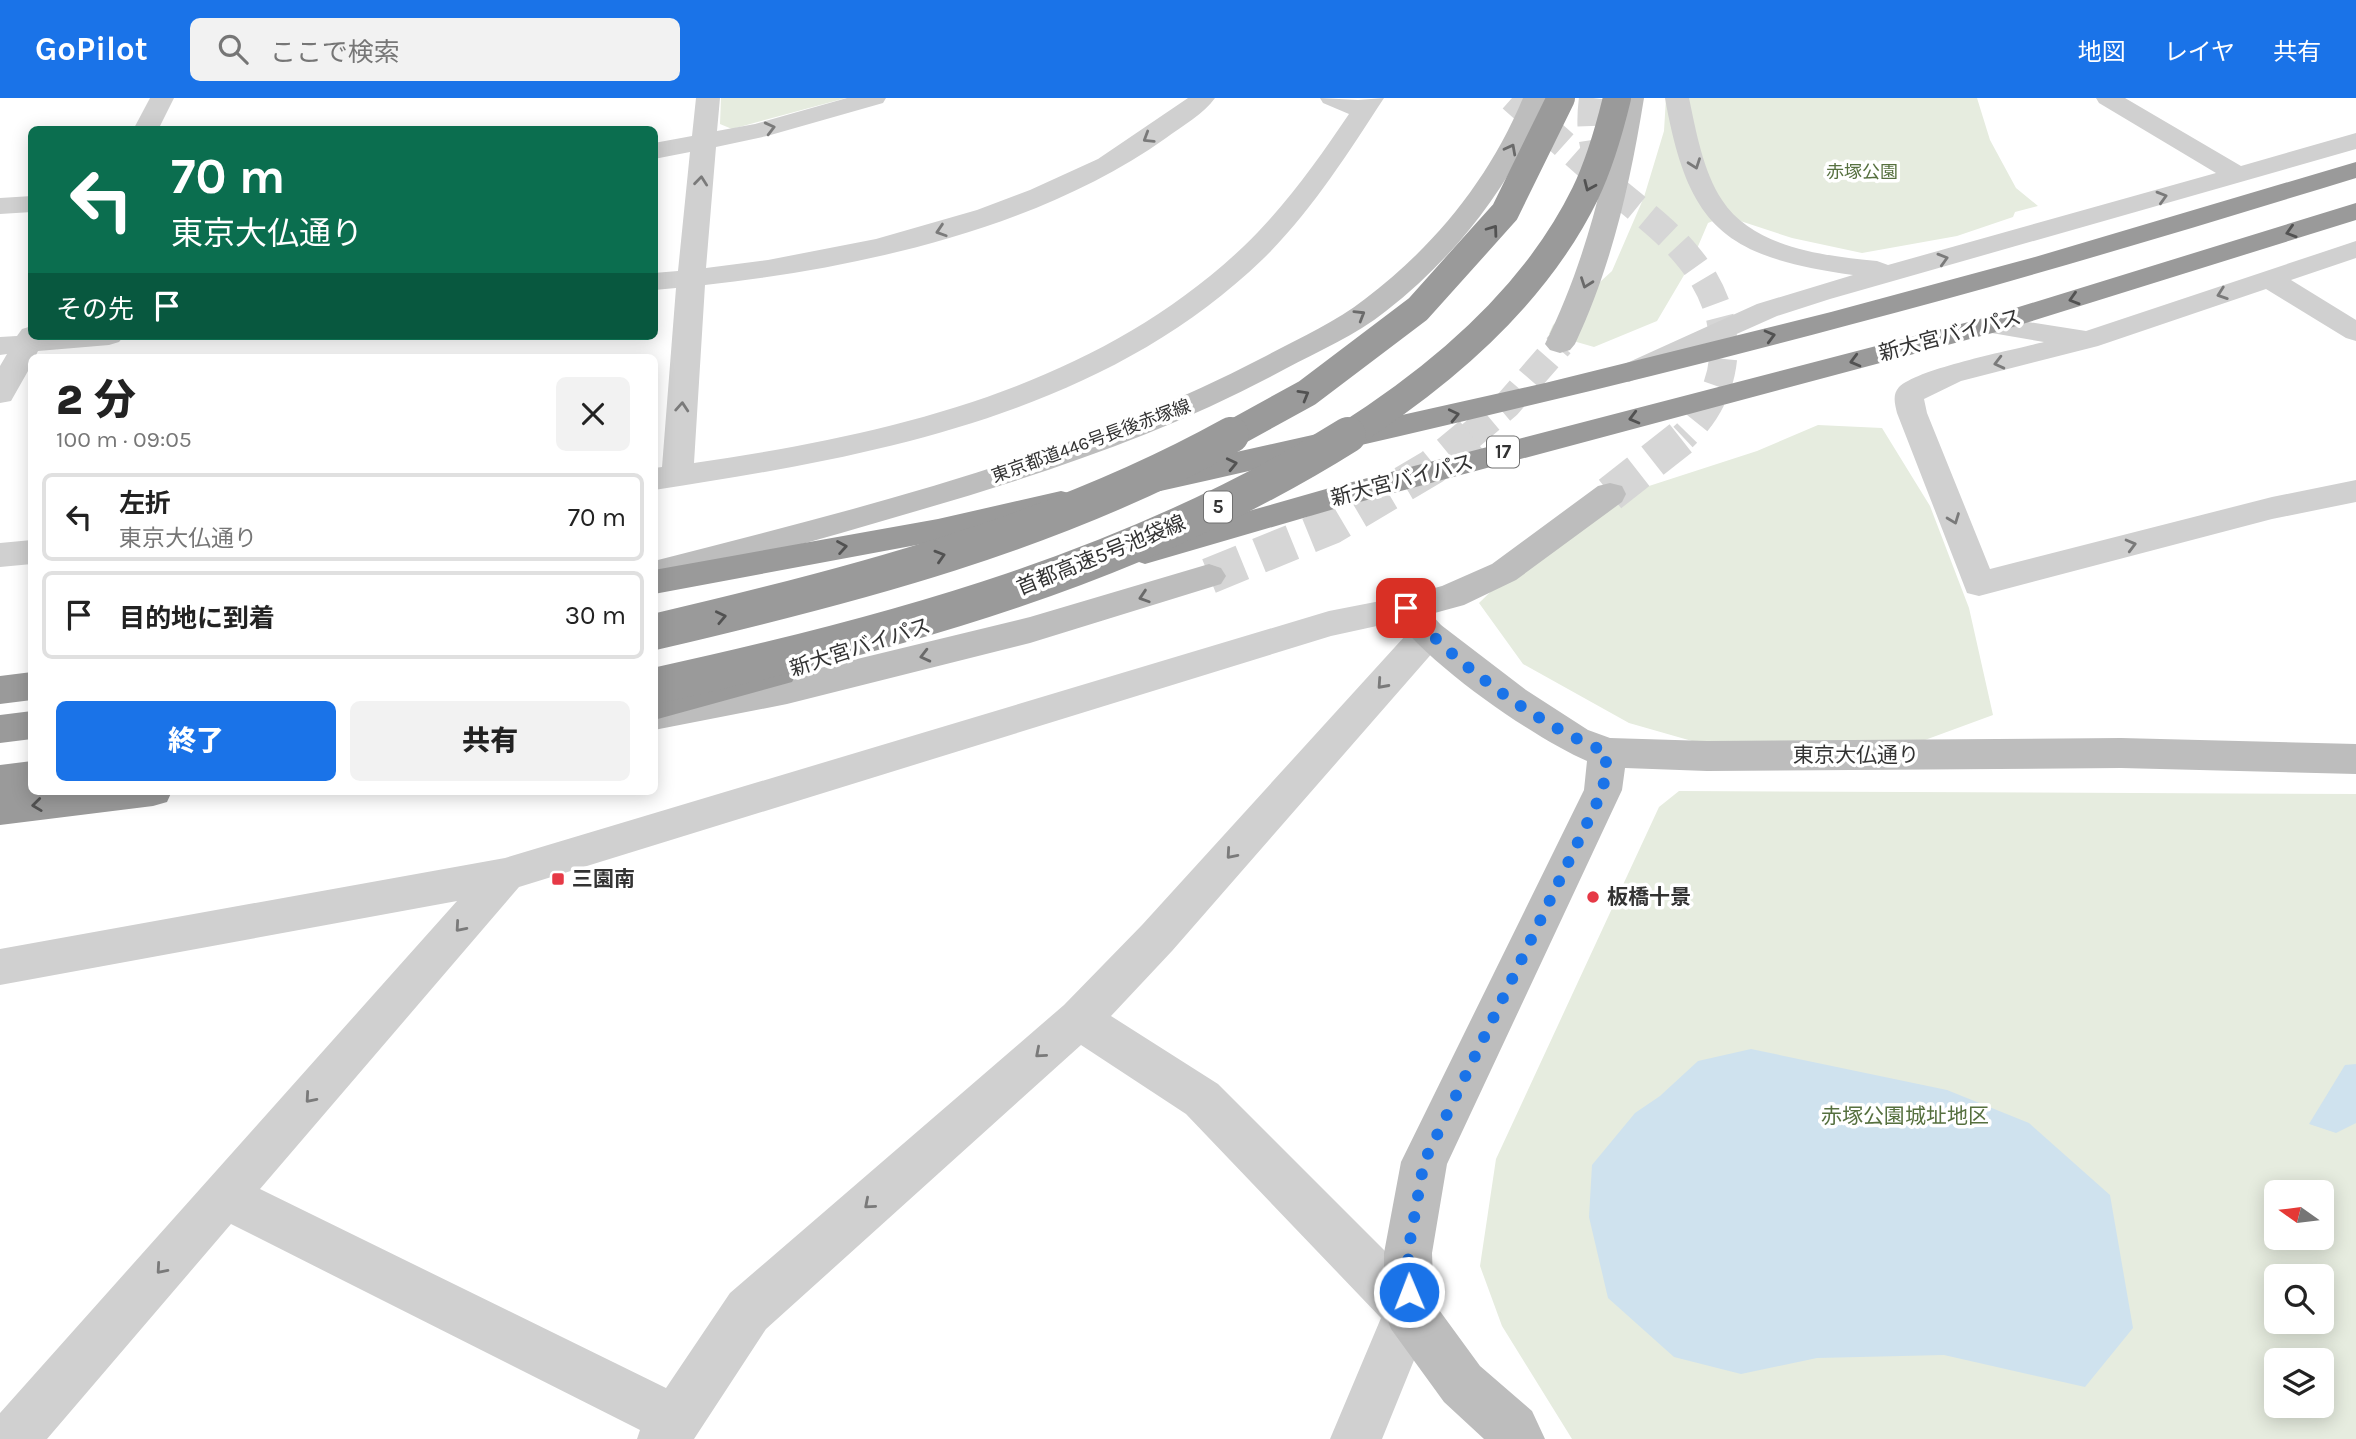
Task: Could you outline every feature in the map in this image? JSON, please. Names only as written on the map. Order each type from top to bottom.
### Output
[{"type":"highway","points":[[658,631],[765,607],[1000,537],[1150,475],[1319,387],[1399,327],[1448,282],[1484,243],[1518,195],[1543,147],[1561,98]]},
{"type":"highway","name":"首都高速5号池袋線","points":[[658,685],[774,661],[903,626],[1023,588],[1201,515],[1267,484],[1326,450],[1372,421],[1451,359],[1502,312],[1536,271],[1585,195],[1601,157],[1616,98]]},
{"type":"highway","name":"17","points":[[658,581],[938,530],[1522,400],[1941,292],[2356,170]]},
{"type":"highway","name":"新大宮バイパス","points":[[658,705],[711,693],[882,643],[1041,586],[1171,544],[1333,498],[1990,325],[2356,211]]},
{"type":"highway","points":[[0,690],[28,686]]},
{"type":"highway","points":[[0,729],[28,726]]},
{"type":"highway","points":[[0,780],[28,776]]},
{"type":"highway","points":[[0,809],[119,795]]},
{"type":"main road","name":"東京都道446号長後赤塚線","points":[[658,572],[760,546],[1066,454],[1163,418],[1250,378],[1373,306],[1416,271],[1454,232],[1491,187],[1535,98]]},
{"type":"main road","points":[[1560,344],[1587,285],[1605,225],[1621,163],[1632,98]]},
{"type":"main road","points":[[1417,621],[1452,596],[1504,572],[1610,494]]},
{"type":"main road","points":[[658,715],[788,690],[1030,630],[1209,576]]},
{"type":"main road","name":"東京大仏通り","points":[[1417,621],[1550,726],[1607,752],[1707,756],[2121,753],[2356,759]]},
{"type":"main road","points":[[1519,1439],[1513,1430],[1462,1384],[1409,1311],[1408,1252],[1424,1162],[1603,790],[1607,752]]},
{"type":"street","points":[[147,126],[162,98]]},
{"type":"street","points":[[708,98],[691,279],[666,477],[763,464],[933,425],[1016,399],[1109,355],[1188,306],[1251,254],[1298,203],[1368,105],[1332,98]]},
{"type":"street","points":[[658,149],[805,119],[874,98]]},
{"type":"street","points":[[658,282],[834,259],[935,233],[1016,205],[1093,171],[1155,134],[1203,98]]},
{"type":"street","points":[[1676,98],[1692,157],[1709,201],[1732,226],[1775,249],[1820,262],[1868,268],[1908,269]]},
{"type":"street","points":[[2108,98],[2238,175]]},
{"type":"street","name":"17","points":[[1627,374],[1767,310],[2356,141]]},
{"type":"street","points":[[0,206],[28,204]]},
{"type":"street","name":"17","points":[[1990,325],[2088,340],[2356,249]]},
{"type":"street","points":[[2269,278],[2356,332]]},
{"type":"street","points":[[0,394],[19,342],[49,340]]},
{"type":"street","points":[[2088,340],[1950,375],[1911,393],[1909,400],[1912,413],[1979,584],[2272,508],[2356,491]]},
{"type":"street","points":[[0,555],[28,552]]},
{"type":"street","points":[[0,967],[505,875],[1329,624],[1417,621]]},
{"type":"street","points":[[224,1196],[669,1430],[748,1311],[1079,1019],[1157,938],[1417,621]]},
{"type":"street","points":[[12,1439],[505,875]]},
{"type":"street","points":[[1079,1019],[1202,1099],[1409,1311],[1356,1439]]},
{"type":"green space","points":[[721,98],[846,98],[732,129],[720,124]]},
{"type":"green space","name":"赤塚公園","points":[[1666,98],[1977,98],[1990,140],[2016,188],[2038,206],[2015,212],[2013,217],[1957,236],[1862,253],[1792,238],[1725,216],[1708,223],[1690,265],[1657,321],[1594,347],[1549,334],[1553,325],[1612,271],[1644,197],[1664,131]]},
{"type":"green space","points":[[1818,425],[1882,428],[1930,506],[1969,608],[1993,715],[1895,751],[1692,741],[1629,723],[1523,664],[1479,603],[1566,518],[1649,486],[1757,451]]},
{"type":"green space","name":"赤塚公園城址地区","points":[[1679,791],[2356,794],[2356,1439],[1572,1439],[1502,1326],[1480,1266],[1496,1159],[1659,807]]},
{"type":"water","points":[[1751,1049],[1947,1090],[2029,1123],[2110,1195],[2133,1328],[2085,1387],[1944,1355],[1817,1358],[1741,1374],[1674,1357],[1608,1298],[1589,1217],[1592,1165],[1635,1113],[1660,1096],[1698,1061]]},
{"type":"water","points":[[2356,1064],[2356,1123],[2336,1133],[2309,1124],[2345,1065]]},
{"type":"tunnel","points":[[1512,98],[1615,190]]},
{"type":"tunnel","points":[[1593,98],[1593,140],[1607,179]]},
{"type":"tunnel","points":[[1615,190],[1673,240],[1690,259],[1705,281],[1722,326],[1724,350],[1721,373],[1713,396],[1701,417],[1684,436]]},
{"type":"tunnel","points":[[1469,437],[1507,405],[1560,344]]},
{"type":"tunnel","points":[[1209,576],[1332,526],[1432,467],[1471,435]]},
{"type":"tunnel","points":[[1610,494],[1684,436]]},
{"type":"place","name":"三園南","points":[[558,879]]},
{"type":"place","name":"板橋十景","points":[[1593,897]]},
{"type":"route","points":[[1406,608],[1428,634],[1513,701],[1575,740],[1607,752],[1603,790],[1424,1162],[1408,1252],[1409,1292]]}]
